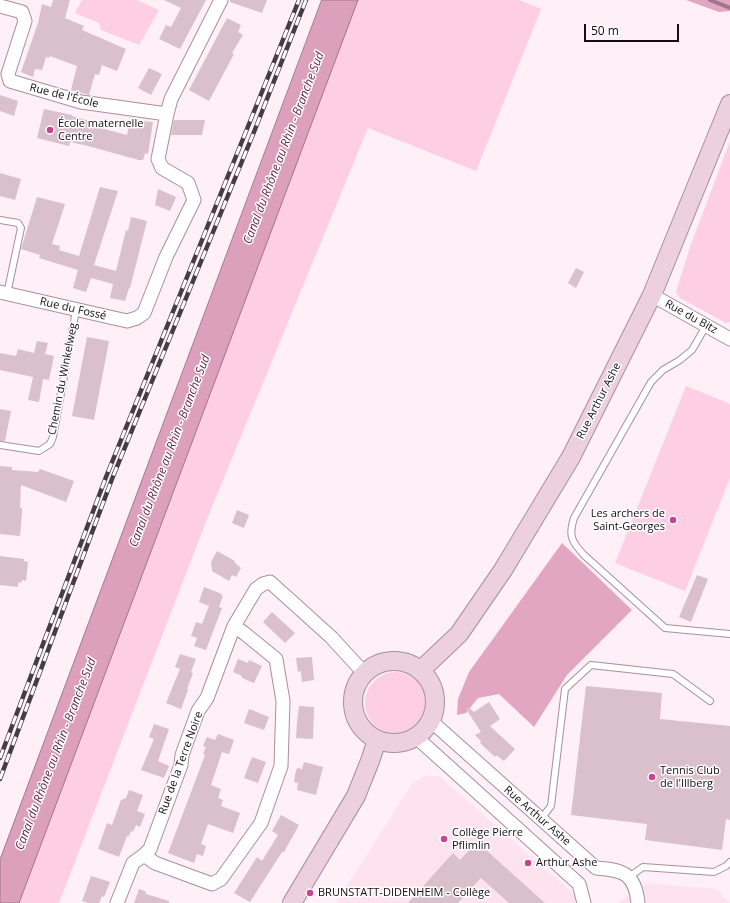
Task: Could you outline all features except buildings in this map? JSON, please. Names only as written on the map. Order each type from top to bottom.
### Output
[{"type":"main road","name":"Rue Arthur Ashe","points":[[421,670],[459,634],[503,570],[571,457],[652,295],[730,104]]},
{"type":"main road","points":[[394,660],[404,661],[421,670],[427,676],[436,697],[435,709],[431,721],[423,732],[408,741],[390,743],[377,740],[365,731],[359,724],[354,714],[353,705],[354,692],[364,673],[380,663],[394,660]]},
{"type":"main road","points":[[292,903],[356,796],[377,740]]},
{"type":"street","points":[[167,114],[171,99],[221,0]]},
{"type":"street","name":"Rue de l'École","points":[[0,6],[22,12],[25,21],[8,74],[10,81],[81,102],[167,114]]},
{"type":"street","name":"Rue du Fossé","points":[[3,293],[127,321],[137,318],[144,313],[166,257],[194,200],[188,183],[162,168],[158,159],[167,114]]},
{"type":"street","name":"Rue du Bitz","points":[[652,295],[730,339]]},
{"type":"street","name":"Rue de la Terre Noire","points":[[117,903],[133,863],[150,849],[181,765],[182,755],[198,711],[207,698],[234,626],[256,589],[263,584],[270,582],[331,637],[364,673]]},
{"type":"street","points":[[144,855],[155,863],[212,884],[221,879],[261,823],[281,766],[283,701],[276,659],[234,626]]},
{"type":"street","name":"Rue Arthur Ashe","points":[[431,721],[596,868],[614,869],[629,877]]},
{"type":"street","name":"Rue Arthur Ashe","points":[[416,737],[579,884],[584,903]]},
{"type":"street","points":[[629,877],[636,888],[638,903]]},
{"type":"lane","points":[[0,220],[18,223],[21,228],[3,293]]},
{"type":"lane","name":"Chemin du Winkelweg","points":[[0,445],[39,451],[50,444],[53,436],[76,310]]},
{"type":"lane","points":[[706,326],[692,350],[680,360],[663,370],[651,382],[574,518],[570,529],[571,538],[584,555],[665,628],[730,634]]},
{"type":"lane","points":[[541,819],[551,806],[565,689],[590,665],[673,674],[710,701]]},
{"type":"lane","points":[[629,877],[643,867],[714,872],[726,866],[730,862]]},
{"type":"shaded area","points":[[82,0],[137,0],[159,10],[139,45],[101,30],[99,23],[75,13]]},
{"type":"shaded area","points":[[358,0],[519,0],[541,9],[476,171],[368,128],[209,514],[59,903],[18,903]]},
{"type":"shaded area","points":[[686,0],[730,0],[730,11],[719,12]]},
{"type":"shaded area","points":[[730,141],[730,322],[726,323],[680,298],[676,292],[690,247]]},
{"type":"shaded area","name":"Les archers de Saint-Georges","points":[[686,386],[730,404],[730,478],[685,591],[615,563]]},
{"type":"shaded area","points":[[562,543],[632,610],[567,675],[534,727],[499,694],[478,698],[466,713],[457,715],[458,699],[469,672]]},
{"type":"shaded area","points":[[390,672],[402,672],[418,681],[425,691],[427,703],[425,715],[418,725],[402,734],[390,734],[379,729],[370,720],[365,709],[365,697],[370,686],[379,677]]},
{"type":"shaded area","name":"Collège Pierre Pflimlin","points":[[424,776],[439,776],[584,903],[336,903],[412,784]]},
{"type":"shaded area","points":[[647,883],[716,889],[730,903],[617,903]]},
{"type":"water","name":"Canal du Rhône au Rhin - Branche Sud","points":[[322,0],[358,0],[19,903],[0,903],[0,860]]},
{"type":"waterway","points":[[710,0],[730,8]]},
{"type":"railway","points":[[0,758],[106,477],[299,0]]},
{"type":"railway","points":[[0,779],[112,479],[254,132],[306,0]]},
{"type":"place","name":"École maternelle Centre","points":[[50,130]]},
{"type":"place","name":"Les archers de Saint-Georges","points":[[673,520]]},
{"type":"place","name":"Tennis Club de l'Illberg","points":[[652,777]]},
{"type":"place","name":"Collège Pierre Pflimlin","points":[[444,839]]},
{"type":"place","name":"Arthur Ashe","points":[[528,863]]},
{"type":"place","name":"BRUNSTATT-DIDENHEIM - Collège","points":[[310,893]]}]
